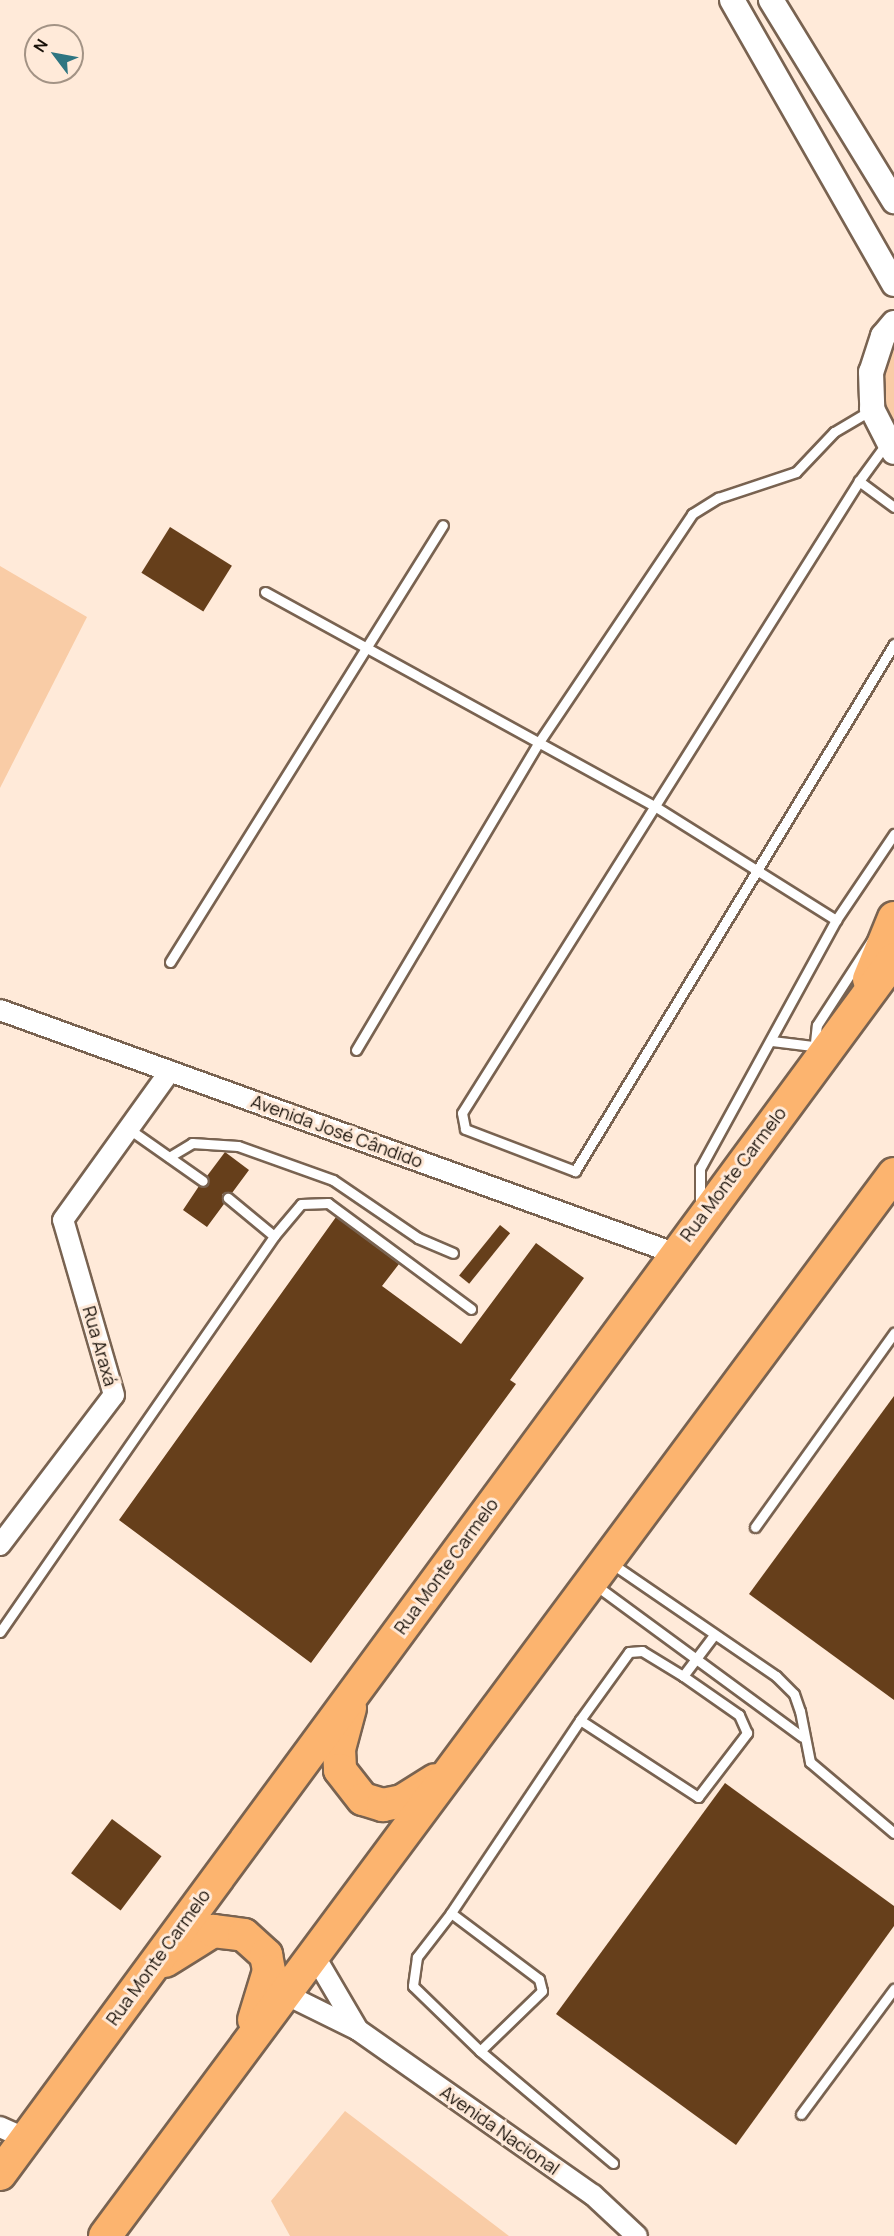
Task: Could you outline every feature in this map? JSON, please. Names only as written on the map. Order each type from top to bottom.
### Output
[{"type":"highway","points":[[859,1005],[894,919]]},
{"type":"highway","name":"Rua Monte Carmelo","points":[[0,2174],[14,2133],[129,1997],[700,1218],[815,1054],[859,1005],[894,959]]},
{"type":"highway","points":[[105,2236],[598,1570],[889,1188]]},
{"type":"highway","points":[[366,1675],[339,1749],[348,1786],[383,1805],[402,1801],[458,1760]]},
{"type":"highway","points":[[129,1997],[197,1937],[228,1930],[257,1943],[266,1955],[267,1990],[229,2069]]},
{"type":"street","points":[[732,0],[894,284]]},
{"type":"street","points":[[771,0],[894,201]]},
{"type":"street","points":[[890,448],[872,409],[871,372],[883,336],[894,323]]},
{"type":"street","name":"Avenida José Cândido","points":[[0,1010],[674,1253]]},
{"type":"street","points":[[129,1129],[170,1071]]},
{"type":"street","name":"Rua Araxá","points":[[0,1545],[114,1395],[63,1220],[129,1129]]},
{"type":"street","name":"Avenida Nacional","points":[[314,1955],[358,2030]]},
{"type":"street","name":"Avenida Nacional","points":[[285,1995],[358,2030],[593,2195],[637,2236]]},
{"type":"lane","points":[[356,1050],[539,742],[692,514],[718,498],[796,472],[834,432],[872,409]]},
{"type":"lane","points":[[890,448],[859,481],[462,1113],[465,1129],[575,1171],[894,644]]},
{"type":"lane","points":[[859,481],[894,507]]},
{"type":"lane","points":[[170,962],[443,525]]},
{"type":"lane","points":[[265,592],[656,807],[836,920]]},
{"type":"lane","points":[[700,1218],[700,1168],[772,1041],[836,920],[894,834]]},
{"type":"lane","points":[[772,1041],[815,1054],[817,1025],[864,946],[894,919]]},
{"type":"lane","points":[[129,1129],[203,1181]]},
{"type":"lane","points":[[169,1157],[192,1143],[238,1146],[333,1180],[418,1238],[453,1253]]},
{"type":"lane","points":[[228,1198],[274,1236]]},
{"type":"lane","points":[[0,1632],[274,1236],[302,1204],[328,1203],[471,1309]]},
{"type":"lane","points":[[755,1527],[894,1333]]},
{"type":"lane","points":[[598,1570],[714,1635],[776,1676],[794,1694],[800,1711],[802,1737],[810,1762],[824,1777],[894,1833]]},
{"type":"lane","points":[[598,1570],[696,1656],[783,1719],[802,1737]]},
{"type":"lane","points":[[683,1676],[714,1635]]},
{"type":"lane","points":[[580,1720],[698,1797],[727,1764],[747,1733],[745,1724],[683,1676],[642,1651],[629,1652],[580,1720],[451,1913],[417,1957],[413,1986],[480,2051],[613,2163]]},
{"type":"lane","points":[[783,1719],[800,1711]]},
{"type":"lane","points":[[451,1913],[539,1979],[542,1990],[480,2051]]},
{"type":"lane","points":[[801,2114],[894,1989]]},
{"type":"shaded area","points":[[894,337],[894,433],[882,402],[881,371]]},
{"type":"shaded area","points":[[0,566],[87,617],[0,788]]},
{"type":"shaded area","points":[[345,2111],[509,2236],[290,2236],[271,2201]]},
{"type":"building","points":[[170,527],[232,566],[203,611],[141,573]]},
{"type":"building","points":[[225,1152],[249,1170],[232,1193],[222,1194],[224,1204],[207,1227],[183,1210],[199,1186],[208,1185],[207,1176]]},
{"type":"building","points":[[336,1217],[399,1264],[382,1286],[461,1344],[536,1243],[584,1278],[510,1380],[516,1384],[311,1663],[119,1520]]},
{"type":"building","points":[[500,1225],[510,1233],[469,1284],[459,1276]]},
{"type":"building","points":[[894,1396],[894,1700],[749,1594]]},
{"type":"building","points":[[725,1783],[894,1906],[894,1926],[736,2145],[556,2014]]},
{"type":"building","points":[[112,1819],[162,1856],[121,1911],[71,1873]]}]
